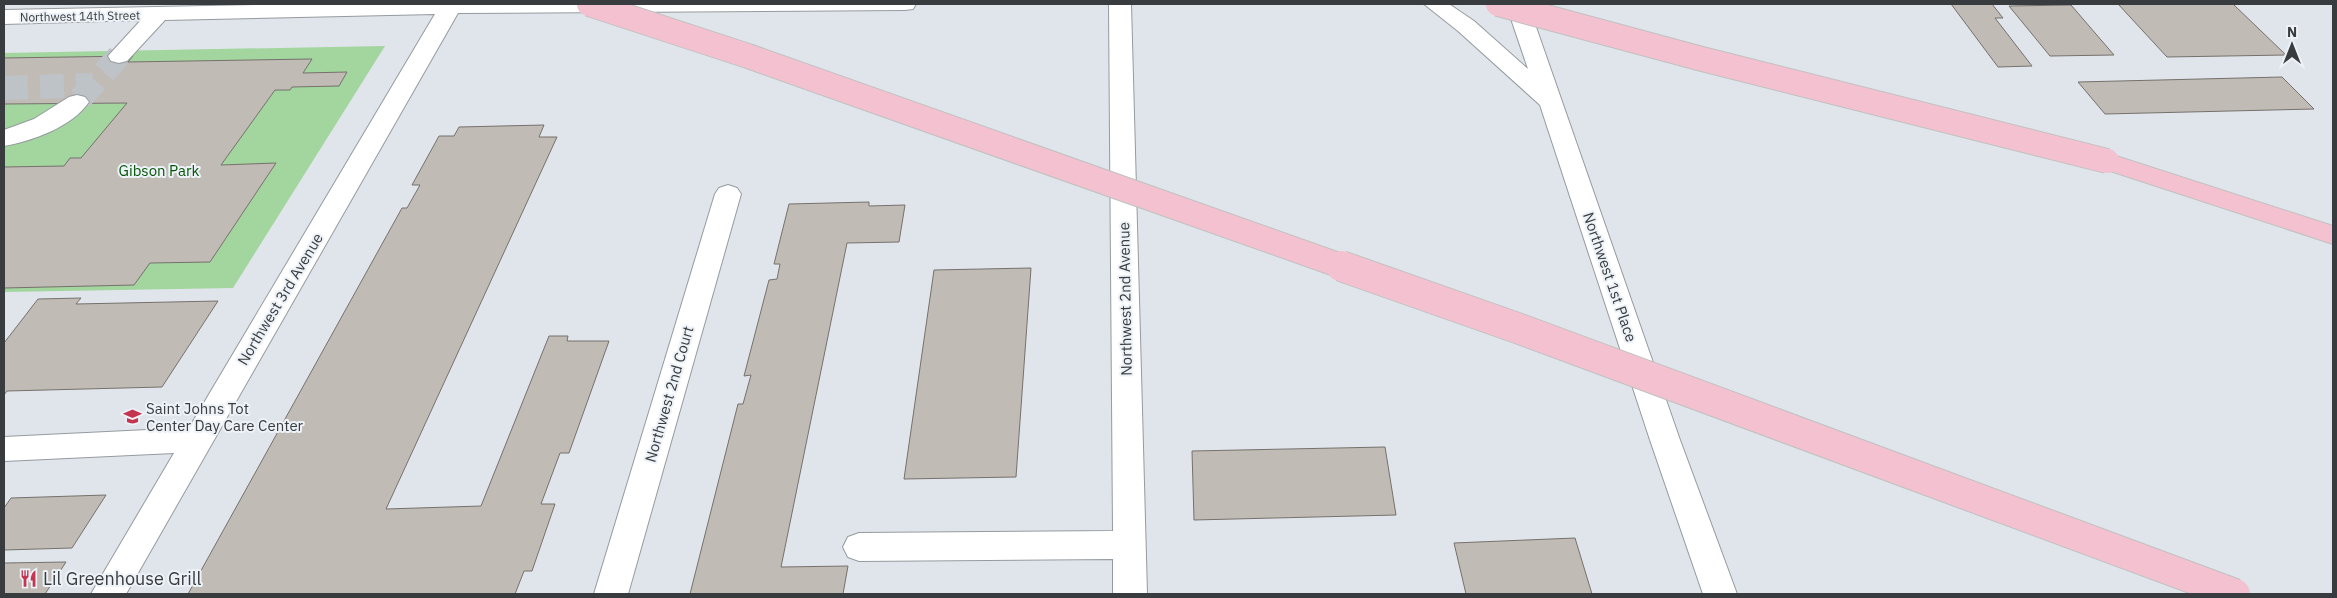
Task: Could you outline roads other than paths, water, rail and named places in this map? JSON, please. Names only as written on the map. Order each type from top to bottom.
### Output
[{"type":"highway","points":[[589,4],[748,56],[1511,326],[2235,594]]},
{"type":"highway","points":[[1498,4],[1702,59],[2333,218]]},
{"type":"highway","points":[[2108,161],[2333,235]]},
{"type":"street","name":"Northwest 14th Street","points":[[4,18],[451,6],[905,4]]},
{"type":"street","name":"Northwest 2nd Avenue","points":[[1120,4],[1130,594]]},
{"type":"street","name":"Northwest 1st Place","points":[[1435,4],[1466,26],[1551,103],[1665,440],[1720,594]]},
{"type":"street","points":[[1517,4],[1551,103]]},
{"type":"street","name":"Northwest 3rd Avenue","points":[[108,594],[451,6]]},
{"type":"street","points":[[119,56],[158,15]]},
{"type":"street","points":[[4,138],[15,136],[68,111],[77,102]]},
{"type":"street","name":"Northwest 2nd Court","points":[[611,594],[728,194]]},
{"type":"street","points":[[4,449],[198,440]]},
{"type":"street","points":[[859,547],[1130,545]]},
{"type":"tunnel","points":[[93,85],[119,56]]},
{"type":"tunnel","points":[[4,88],[93,85]]},
{"type":"tunnel","points":[[80,99],[93,85]]},
{"type":"place","name":"Saint Johns Tot Center Day Care Center","points":[[132,417]]},
{"type":"place","name":"Lil Greenhouse Grill","points":[[29,578]]},
{"type":"park label","name":"Gibson Park","points":[[159,170]]}]
